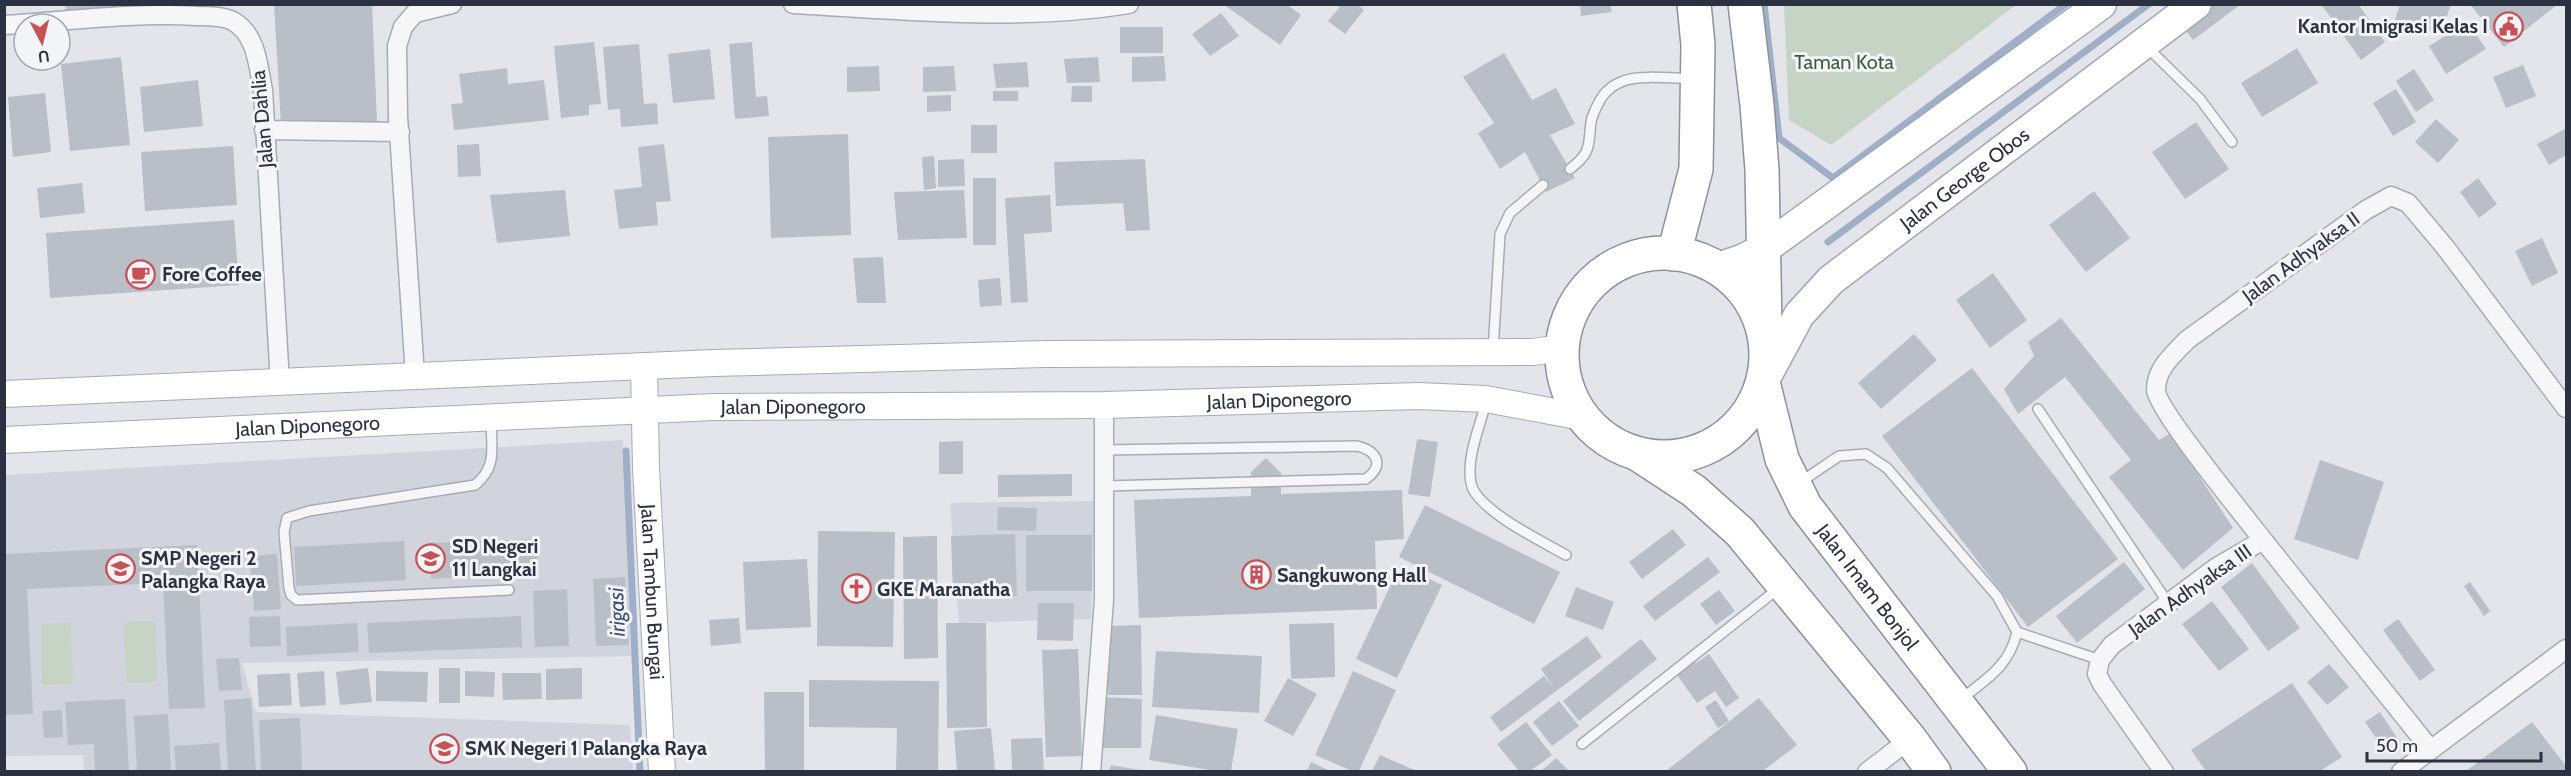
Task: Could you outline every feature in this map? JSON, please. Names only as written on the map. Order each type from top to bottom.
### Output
[{"type":"highway","points":[[1674,254],[1696,168],[1698,45],[1694,4]]},
{"type":"highway","points":[[1638,454],[1660,458],[1683,456],[1705,449],[1725,438],[1742,422],[1755,403],[1763,382],[1767,355],[1759,125],[1747,20],[1698,45]]},
{"type":"highway","points":[[1765,336],[1757,312],[1743,290],[1718,268],[1697,258],[1674,254],[1647,255],[1621,263],[1598,277],[1580,297],[1568,321],[1562,348],[1563,372],[1569,396],[1582,417],[1607,440],[1638,454],[1694,491],[1740,532],[1911,739],[1934,771]]},
{"type":"highway","name":"Jalan Imam Bonjol","points":[[1763,382],[1782,459],[1804,506],[2010,771]]},
{"type":"main road","points":[[1718,268],[1764,249],[2101,4]]},
{"type":"main road","name":"Jalan George Obos","points":[[1763,382],[1799,315],[1831,280],[2196,4]]},
{"type":"main road","points":[[4,394],[644,368],[714,363],[1045,354],[1493,353],[1533,352],[1562,348]]},
{"type":"main road","name":"Jalan Tambun Bungai","points":[[644,368],[646,468],[662,771]]},
{"type":"main road","name":"Jalan Diponegoro","points":[[4,440],[714,407],[1104,405],[1418,396],[1486,399],[1582,417]]},
{"type":"street","points":[[415,376],[397,46],[403,27],[415,12],[452,4]]},
{"type":"street","points":[[793,4],[980,15],[1106,8],[1129,4]]},
{"type":"street","name":"Jalan Dahlia","points":[[4,25],[166,9],[232,21],[247,34],[259,68],[263,90],[280,383]]},
{"type":"street","points":[[264,130],[400,132]]},
{"type":"street","name":"Jalan Adhyaksa II","points":[[2263,540],[2168,416],[2156,393],[2158,376],[2165,363],[2187,340],[2366,210],[2391,196],[2408,203],[2445,247],[2566,408]]},
{"type":"street","points":[[1091,771],[1104,600],[1104,405]]},
{"type":"street","name":"Jalan Adhyaksa III","points":[[2100,660],[2112,645],[2168,603],[2217,567],[2263,540],[2431,750]]},
{"type":"street","points":[[2401,771],[2566,649]]},
{"type":"street","points":[[2100,660],[2097,674],[2102,684],[2164,771]]},
{"type":"street","points":[[1868,771],[1911,739]]},
{"type":"lane","points":[[2144,44],[2200,99],[2232,142]]},
{"type":"lane","points":[[1570,168],[1583,159],[1590,147],[1591,119],[1602,95],[1614,84],[1634,77],[1698,79]]},
{"type":"lane","points":[[1493,353],[1500,234],[1510,213],[1543,185]]},
{"type":"lane","points":[[1486,399],[1471,462],[1471,485],[1480,500],[1500,518],[1566,555]]},
{"type":"lane","points":[[2038,409],[2168,603]]},
{"type":"lane","points":[[491,419],[491,463],[488,474],[475,485],[309,511],[287,518],[284,532],[288,588],[297,600],[509,590]]},
{"type":"lane","points":[[1104,450],[1357,446],[1369,449],[1376,456],[1373,474],[1366,479],[1105,486]]},
{"type":"lane","points":[[1795,486],[1839,456],[1866,454],[1887,468],[1997,596],[2017,632],[2014,648],[2004,665],[1956,702]]},
{"type":"lane","points":[[1582,744],[1784,585]]},
{"type":"lane","points":[[2017,632],[2100,660]]},
{"type":"shaded area","points":[[623,440],[631,656],[242,663],[256,712],[630,725],[633,771],[84,772],[83,755],[5,756],[5,475]]},
{"type":"shaded area","points":[[1095,501],[1091,619],[959,623],[950,503]]},
{"type":"green space","name":"Taman Kota","points":[[1784,4],[2016,5],[1831,145],[1789,120]]},
{"type":"green space","points":[[155,621],[157,682],[126,683],[124,622]]},
{"type":"green space","points":[[71,623],[73,684],[42,685],[41,624]]},
{"type":"building","points":[[65,4],[118,4],[118,8],[66,12]]},
{"type":"building","points":[[274,4],[372,4],[377,122],[281,125]]},
{"type":"building","points":[[1223,4],[1286,4],[1301,15],[1280,45]]},
{"type":"building","points":[[1342,4],[1357,4],[1364,10],[1345,34],[1328,21]]},
{"type":"building","points":[[1580,4],[1610,4],[1612,12],[1581,16]]},
{"type":"building","points":[[2214,4],[2241,4],[2193,40],[2183,27]]},
{"type":"building","points":[[2321,4],[2358,4],[2385,42],[2361,60]]},
{"type":"building","points":[[2400,4],[2451,4],[2441,34],[2395,20]]},
{"type":"building","name":"Kantor Imigrasi Kelas I","points":[[2470,4],[2558,4],[2504,47]]},
{"type":"building","points":[[1221,13],[1239,36],[1210,56],[1192,34]]},
{"type":"building","points":[[2468,22],[2486,49],[2446,74],[2429,46]]},
{"type":"building","points":[[1120,27],[1163,27],[1163,53],[1120,53]]},
{"type":"building","points":[[594,42],[601,104],[589,105],[589,115],[561,118],[554,46]]},
{"type":"building","points":[[752,42],[756,97],[767,96],[769,116],[735,119],[729,44]]},
{"type":"building","points":[[639,44],[644,104],[657,103],[658,124],[621,127],[620,109],[608,110],[603,47]]},
{"type":"building","points":[[2297,48],[2318,83],[2262,117],[2241,83]]},
{"type":"building","points":[[710,49],[715,99],[673,103],[668,54]]},
{"type":"building","points":[[1504,53],[1532,100],[1556,88],[1575,124],[1550,135],[1575,178],[1546,192],[1525,152],[1500,169],[1478,133],[1494,123],[1463,77]]},
{"type":"building","points":[[1164,56],[1166,81],[1132,82],[1132,57]]},
{"type":"building","points":[[121,57],[130,145],[70,151],[62,72],[72,72],[72,63]]},
{"type":"building","points":[[1098,57],[1100,82],[1067,83],[1064,59]]},
{"type":"building","points":[[1027,62],[1029,87],[996,88],[993,64]]},
{"type":"building","points":[[2523,65],[2536,96],[2506,108],[2493,77]]},
{"type":"building","points":[[879,66],[880,91],[847,92],[847,67]]},
{"type":"building","points":[[954,66],[956,91],[923,92],[923,67]]},
{"type":"building","points":[[507,68],[508,84],[544,80],[549,120],[454,130],[451,104],[463,103],[459,74]]},
{"type":"building","points":[[2414,69],[2434,100],[2416,112],[2396,81]]},
{"type":"building","points":[[198,80],[203,126],[144,132],[140,87]]},
{"type":"building","points":[[1072,86],[1092,86],[1092,102],[1071,102]]},
{"type":"building","points":[[2396,89],[2416,122],[2393,136],[2373,103]]},
{"type":"building","points":[[993,91],[1018,91],[1018,101],[993,101]]},
{"type":"building","points":[[45,93],[51,152],[13,157],[8,97]]},
{"type":"building","points":[[951,95],[951,111],[927,112],[927,96]]},
{"type":"building","points":[[2436,119],[2459,140],[2438,163],[2415,142]]},
{"type":"building","points":[[2196,122],[2229,169],[2185,199],[2152,152]]},
{"type":"building","points":[[971,125],[997,125],[997,153],[971,153]]},
{"type":"building","points":[[2565,129],[2566,155],[2549,165],[2537,144]]},
{"type":"building","points":[[848,134],[851,235],[771,238],[768,137]]},
{"type":"building","points":[[479,144],[481,176],[458,177],[457,145]]},
{"type":"building","points":[[664,144],[671,201],[656,202],[658,225],[619,229],[614,190],[642,187],[638,147]]},
{"type":"building","points":[[233,146],[237,205],[145,211],[141,152]]},
{"type":"building","points":[[934,156],[936,188],[924,190],[922,157]]},
{"type":"building","points":[[964,159],[965,186],[938,187],[938,160]]},
{"type":"building","points":[[1145,159],[1150,230],[1126,231],[1123,203],[1056,206],[1054,162]]},
{"type":"building","points":[[973,178],[996,178],[996,245],[973,245]]},
{"type":"building","points":[[2478,178],[2497,204],[2479,218],[2460,192]]},
{"type":"building","points":[[82,183],[85,213],[40,218],[37,188]]},
{"type":"building","points":[[565,190],[570,236],[497,243],[490,195]]},
{"type":"building","points":[[964,190],[967,238],[898,240],[894,192]]},
{"type":"building","points":[[2094,191],[2130,238],[2086,272],[2049,225]]},
{"type":"building","points":[[1050,195],[1052,232],[1024,234],[1028,302],[1011,303],[1005,198]]},
{"type":"building","points":[[234,220],[239,285],[50,298],[46,233]]},
{"type":"building","points":[[2542,238],[2558,273],[2532,286],[2515,251]]},
{"type":"building","points":[[883,257],[886,303],[857,303],[853,258]]},
{"type":"building","points":[[1993,273],[2027,320],[1990,348],[1956,300]]},
{"type":"building","points":[[1000,278],[1002,305],[980,307],[978,280]]},
{"type":"building","points":[[2061,318],[2159,440],[2171,433],[2233,528],[2183,570],[2109,477],[2131,460],[2065,377],[2018,414],[2004,389],[2034,356],[2028,342]]},
{"type":"building","points":[[1914,334],[1937,360],[1881,409],[1858,383]]},
{"type":"building","points":[[1972,368],[2118,559],[2028,627],[1882,436]]},
{"type":"building","points":[[1417,439],[1438,442],[1430,497],[1408,494]]},
{"type":"building","points":[[963,441],[963,474],[939,474],[939,442]]},
{"type":"building","name":"Sangkuwong Hall","points":[[1266,458],[1281,473],[1281,494],[1402,490],[1404,539],[1375,541],[1377,609],[1139,618],[1134,500],[1251,496],[1251,472]]},
{"type":"building","points":[[2320,460],[2384,482],[2358,560],[2294,539]]},
{"type":"building","points":[[1072,474],[1072,496],[998,497],[998,475]]},
{"type":"building","points":[[1425,505],[1560,572],[1534,624],[1399,557]]},
{"type":"building","points":[[998,507],[1037,508],[1036,531],[997,530]]},
{"type":"building","points":[[1673,529],[1686,545],[1642,579],[1629,562]]},
{"type":"building","name":"GKE Maranatha","points":[[818,531],[895,532],[893,647],[817,646]]},
{"type":"building","points":[[1015,534],[1017,596],[953,598],[951,536]]},
{"type":"building","points":[[1026,535],[1092,535],[1092,591],[1026,591]]},
{"type":"building","points":[[937,536],[938,658],[904,659],[903,537]]},
{"type":"building","points":[[536,539],[538,574],[431,579],[430,543]]},
{"type":"building","points":[[404,541],[406,580],[296,586],[294,547]]},
{"type":"building","points":[[197,545],[205,708],[169,709],[163,583],[27,589],[33,714],[5,715],[5,554]]},
{"type":"building","points":[[277,554],[281,609],[254,611],[250,556]]},
{"type":"building","points":[[1708,557],[1720,572],[1655,621],[1643,606]]},
{"type":"building","points":[[807,559],[811,627],[746,630],[743,562]]},
{"type":"building","points":[[2124,562],[2145,589],[2077,643],[2056,616]]},
{"type":"building","points":[[2252,563],[2300,628],[2268,651],[2221,587]]},
{"type":"building","points":[[1400,565],[1442,585],[1397,678],[1356,659]]},
{"type":"building","points":[[625,577],[629,645],[596,646],[593,579]]},
{"type":"building","points":[[2470,582],[2490,611],[2484,616],[2464,586]]},
{"type":"building","points":[[1576,587],[1614,602],[1603,630],[1565,616]]},
{"type":"building","points":[[567,589],[569,646],[535,647],[533,591]]},
{"type":"building","points":[[1719,590],[1735,611],[1716,625],[1700,604]]},
{"type":"building","points":[[2212,601],[2249,649],[2219,671],[2182,624]]},
{"type":"building","points":[[1038,603],[1074,603],[1073,641],[1037,640]]},
{"type":"building","points":[[280,616],[281,646],[250,647],[249,617]]},
{"type":"building","points":[[521,616],[522,647],[369,653],[367,623]]},
{"type":"building","points":[[739,618],[741,643],[711,646],[709,620]]},
{"type":"building","points":[[2398,619],[2435,670],[2420,681],[2383,630]]},
{"type":"building","points":[[357,623],[359,652],[287,656],[286,627]]},
{"type":"building","points":[[946,623],[986,623],[987,727],[947,728]]},
{"type":"building","points":[[1334,623],[1335,677],[1291,679],[1289,624]]},
{"type":"building","points":[[1141,625],[1142,695],[1108,695],[1106,626]]},
{"type":"building","points":[[1587,636],[1602,657],[1501,732],[1490,717],[1544,676],[1554,688],[1541,669]]},
{"type":"building","points":[[1641,639],[1657,659],[1579,721],[1563,701]]},
{"type":"building","points":[[1078,649],[1082,756],[1046,757],[1042,650]]},
{"type":"building","points":[[1156,651],[1262,656],[1259,713],[1152,707]]},
{"type":"building","points":[[1709,654],[1739,698],[1726,707],[1715,691],[1697,703],[1675,672],[1693,660],[1696,663]]},
{"type":"building","points":[[239,658],[242,690],[219,691],[216,659]]},
{"type":"building","points":[[2329,664],[2349,687],[2327,705],[2307,682]]},
{"type":"building","points":[[368,668],[372,702],[340,705],[336,672]]},
{"type":"building","points":[[439,668],[460,668],[460,703],[439,703]]},
{"type":"building","points":[[582,668],[582,699],[546,700],[546,669]]},
{"type":"building","points":[[324,671],[326,705],[300,707],[297,673]]},
{"type":"building","points":[[376,671],[428,672],[427,702],[376,701]]},
{"type":"building","points":[[465,671],[495,672],[494,697],[465,696]]},
{"type":"building","points":[[1353,671],[1396,690],[1359,771],[1352,771],[1315,755]]},
{"type":"building","points":[[290,673],[292,705],[259,707],[257,675]]},
{"type":"building","points":[[502,673],[541,673],[542,699],[503,700]]},
{"type":"building","points":[[1288,678],[1317,694],[1293,736],[1264,721]]},
{"type":"building","points":[[809,680],[939,681],[938,771],[896,771],[897,728],[809,727]]},
{"type":"building","points":[[2292,683],[2342,757],[2320,771],[2206,771],[2191,750]]},
{"type":"building","points":[[764,692],[804,692],[804,771],[765,771]]},
{"type":"building","points":[[1104,697],[1142,699],[1141,748],[1103,748]]},
{"type":"building","points":[[251,698],[256,771],[228,771],[224,700]]},
{"type":"building","points":[[1759,698],[1797,745],[1763,771],[1666,771]]},
{"type":"building","points":[[125,699],[129,771],[95,771],[94,744],[68,745],[65,702]]},
{"type":"building","points":[[1716,700],[1729,721],[1718,728],[1705,707]]},
{"type":"building","points":[[1559,701],[1579,726],[1552,746],[1533,722]]},
{"type":"building","points":[[62,710],[63,737],[44,738],[42,711]]},
{"type":"building","points":[[2380,712],[2397,738],[2383,748],[2365,722]]},
{"type":"building","points":[[168,714],[171,771],[137,771],[134,716]]},
{"type":"building","points":[[1156,715],[1238,729],[1231,771],[1216,771],[1149,760]]},
{"type":"building","points":[[300,718],[302,771],[261,771],[259,720]]},
{"type":"building","points":[[1526,722],[1552,755],[1530,771],[1519,771],[1497,744]]},
{"type":"building","points":[[2532,722],[2566,766],[2566,771],[2466,771]]},
{"type":"building","points":[[991,728],[995,770],[957,771],[954,731]]},
{"type":"building","points":[[1042,738],[1044,771],[1012,771],[1011,739]]},
{"type":"building","points":[[219,743],[221,771],[176,771],[174,746]]},
{"type":"building","points":[[1380,755],[1417,771],[1372,771]]},
{"type":"building","points":[[1556,758],[1569,771],[1541,771]]},
{"type":"building","points":[[1311,762],[1330,771],[1307,771]]},
{"type":"building","points":[[1111,765],[1140,770],[1140,771],[1109,771]]},
{"type":"waterway","points":[[1764,4],[1779,138],[1833,178],[2066,4]]},
{"type":"waterway","points":[[1828,242],[2149,4]]},
{"type":"waterway","name":"irigasi","points":[[626,451],[640,772]]},
{"type":"place","name":"Kantor Imigrasi Kelas I","points":[[2509,26]]},
{"type":"place","name":"Fore Coffee","points":[[141,274]]},
{"type":"place","name":"SD Negeri 11 Langkai","points":[[431,558]]},
{"type":"place","name":"SMP Negeri 2 Palangka Raya","points":[[120,569]]},
{"type":"place","name":"Sangkuwong Hall","points":[[1256,575]]},
{"type":"place","name":"GKE Maranatha","points":[[856,589]]},
{"type":"place","name":"SMK Negeri 1 Palangka Raya","points":[[444,748]]}]
